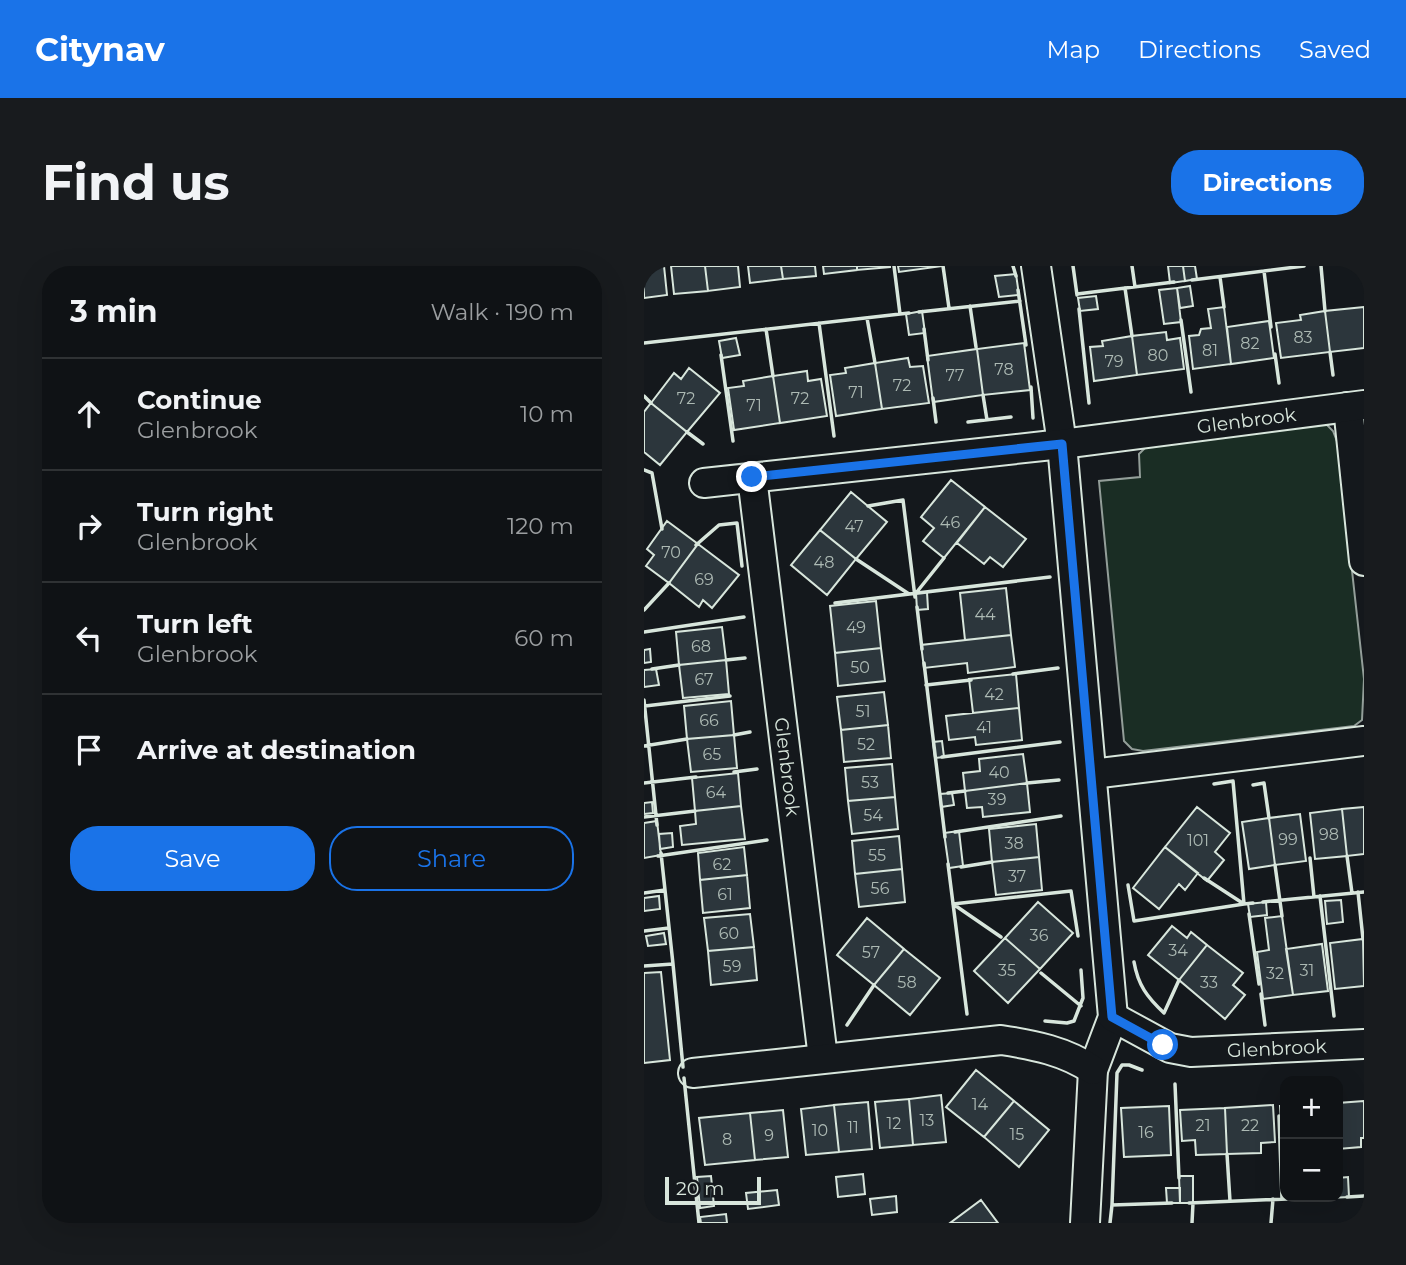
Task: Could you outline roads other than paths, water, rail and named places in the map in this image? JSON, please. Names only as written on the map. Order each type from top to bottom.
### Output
[{"type":"street","points":[[1036,266],[1062,444],[1112,1017],[1093,1070],[1085,1223]]},
{"type":"street","name":"Glenbrook","points":[[704,484],[1062,444],[1356,406],[1364,561]]},
{"type":"street","name":"Glenbrook","points":[[752,477],[822,1058]]},
{"type":"street","points":[[1091,774],[1364,741]]},
{"type":"street","name":"Glenbrook","points":[[1112,1017],[1170,1048],[1191,1052],[1364,1044]]},
{"type":"street","points":[[693,1073],[1001,1040],[1060,1052],[1093,1070]]}]
